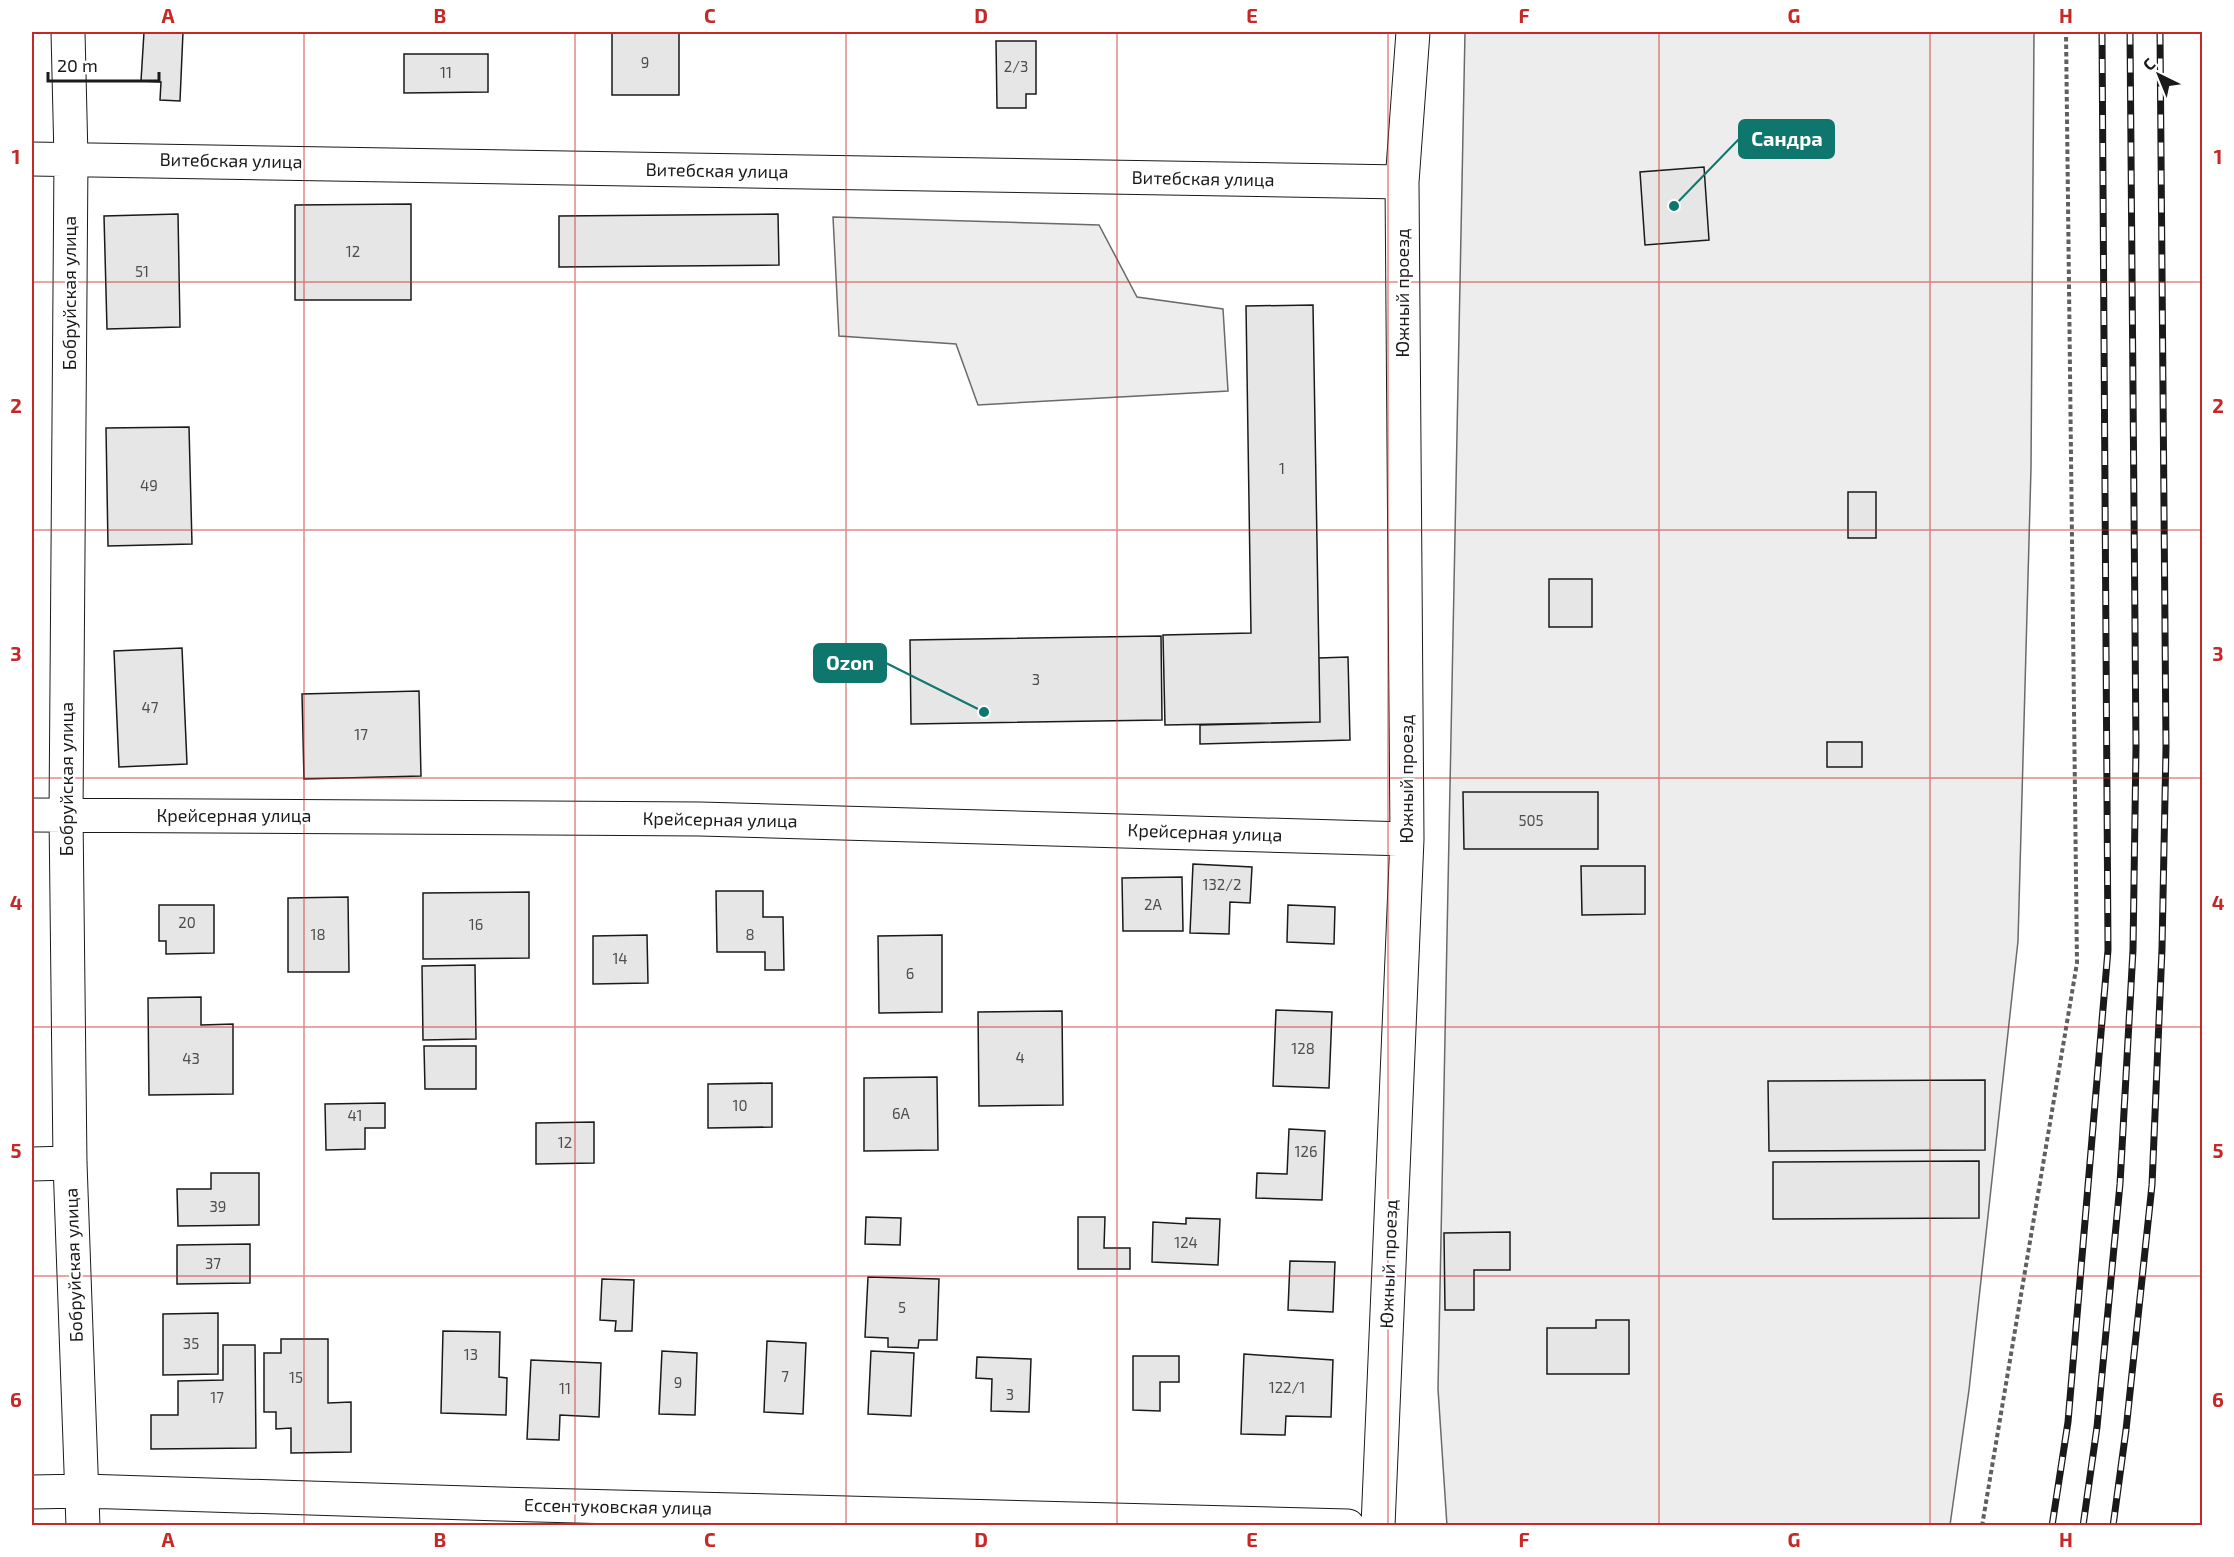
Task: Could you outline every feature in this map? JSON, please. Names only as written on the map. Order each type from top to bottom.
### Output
[{"type":"street","name":"Бобруйская улица","points":[[68,32],[71,158],[66,814],[70,1163],[84,1526]]},
{"type":"street","name":"Южный проезд","points":[[1378,1526],[1407,838],[1402,182],[1413,32]]},
{"type":"street","name":"Витебская улица","points":[[32,159],[1402,182]]},
{"type":"street","name":"Крейсерная улица","points":[[32,815],[700,819],[1407,838]]},
{"type":"street","points":[[32,1164],[70,1163]]},
{"type":"street","name":"Ессентуковская улица","points":[[32,1492],[83,1491],[500,1515],[1348,1526]]},
{"type":"path","points":[[1983,1526],[2077,963],[2066,32]]},
{"type":"shaded area","points":[[1465,32],[2034,32],[2031,468],[2018,941],[1969,1390],[1950,1525],[1447,1526],[1438,1389]]},
{"type":"shaded area","points":[[833,217],[1099,225],[1137,297],[1223,309],[1228,391],[978,405],[956,344],[839,336]]},
{"type":"building","points":[[144,32],[183,32],[180,101],[160,100],[161,82],[141,81]]},
{"type":"building","points":[[612,32],[679,32],[679,95],[612,95]]},
{"type":"building","points":[[996,41],[1036,41],[1036,94],[1026,94],[1026,108],[997,108]]},
{"type":"building","points":[[404,54],[488,54],[488,92],[404,93]]},
{"type":"building","points":[[1704,167],[1709,240],[1645,245],[1640,172]]},
{"type":"building","points":[[411,204],[411,300],[295,300],[295,205]]},
{"type":"building","points":[[178,214],[180,327],[107,329],[104,216]]},
{"type":"building","points":[[778,214],[779,265],[559,267],[559,216]]},
{"type":"building","points":[[1313,305],[1320,722],[1165,725],[1163,635],[1251,633],[1246,306]]},
{"type":"building","points":[[189,427],[192,544],[108,546],[106,428]]},
{"type":"building","points":[[1848,492],[1876,492],[1876,538],[1848,538]]},
{"type":"building","points":[[1549,579],[1592,579],[1592,627],[1549,627]]},
{"type":"building","points":[[1161,636],[1162,720],[911,724],[910,640]]},
{"type":"building","points":[[182,648],[187,764],[119,767],[114,651]]},
{"type":"building","points":[[1348,657],[1350,740],[1200,744],[1200,725],[1320,722],[1319,658]]},
{"type":"building","points":[[419,691],[421,776],[304,779],[302,694]]},
{"type":"building","points":[[1827,742],[1862,742],[1862,767],[1827,767]]},
{"type":"building","points":[[1463,792],[1598,792],[1598,849],[1464,849]]},
{"type":"building","points":[[1193,864],[1252,867],[1250,903],[1230,902],[1229,934],[1190,933]]},
{"type":"building","points":[[1581,866],[1645,866],[1645,914],[1582,915]]},
{"type":"building","points":[[1182,877],[1183,931],[1123,931],[1122,878]]},
{"type":"building","points":[[716,891],[763,891],[763,917],[783,917],[784,970],[765,970],[765,952],[717,952]]},
{"type":"building","points":[[529,892],[529,958],[423,959],[423,893]]},
{"type":"building","points":[[348,897],[349,972],[288,972],[288,898]]},
{"type":"building","points":[[159,905],[214,905],[214,953],[166,954],[166,941],[159,941]]},
{"type":"building","points":[[1288,905],[1335,907],[1334,944],[1287,942]]},
{"type":"building","points":[[647,935],[648,983],[593,984],[593,936]]},
{"type":"building","points":[[942,935],[942,1012],[879,1013],[878,936]]},
{"type":"building","points":[[475,965],[476,1039],[423,1040],[422,966]]},
{"type":"building","points":[[201,997],[201,1025],[233,1024],[233,1094],[149,1095],[148,998]]},
{"type":"building","points":[[1276,1010],[1332,1012],[1329,1088],[1273,1086]]},
{"type":"building","points":[[1062,1011],[1063,1105],[979,1106],[978,1012]]},
{"type":"building","points":[[424,1046],[476,1046],[476,1089],[425,1089]]},
{"type":"building","points":[[937,1077],[938,1150],[864,1151],[864,1078]]},
{"type":"building","points":[[1985,1080],[1985,1150],[1769,1151],[1768,1081]]},
{"type":"building","points":[[772,1083],[772,1127],[708,1128],[708,1084]]},
{"type":"building","points":[[385,1103],[385,1128],[365,1128],[365,1149],[326,1150],[325,1104]]},
{"type":"building","points":[[594,1122],[594,1163],[536,1164],[536,1123]]},
{"type":"building","points":[[1289,1129],[1325,1131],[1322,1200],[1256,1198],[1257,1173],[1287,1174]]},
{"type":"building","points":[[1979,1161],[1979,1218],[1773,1219],[1773,1162]]},
{"type":"building","points":[[211,1173],[259,1173],[259,1225],[178,1226],[177,1189],[211,1189]]},
{"type":"building","points":[[866,1217],[901,1218],[900,1245],[865,1244]]},
{"type":"building","points":[[1078,1217],[1105,1217],[1104,1248],[1130,1248],[1130,1269],[1078,1269]]},
{"type":"building","points":[[1186,1218],[1220,1219],[1218,1265],[1152,1262],[1153,1222],[1186,1224]]},
{"type":"building","points":[[1510,1232],[1510,1270],[1474,1270],[1474,1310],[1445,1310],[1444,1233]]},
{"type":"building","points":[[250,1244],[250,1283],[177,1284],[177,1245]]},
{"type":"building","points":[[1290,1261],[1335,1262],[1333,1312],[1288,1310]]},
{"type":"building","points":[[868,1277],[939,1279],[937,1340],[919,1340],[918,1348],[888,1347],[888,1338],[865,1337]]},
{"type":"building","points":[[602,1279],[634,1280],[632,1331],[615,1331],[616,1321],[600,1320]]},
{"type":"building","points":[[218,1313],[218,1374],[163,1375],[163,1314]]},
{"type":"building","points":[[1596,1320],[1629,1320],[1629,1374],[1547,1374],[1547,1328],[1596,1328]]},
{"type":"building","points":[[443,1331],[500,1332],[499,1377],[507,1378],[506,1415],[441,1413]]},
{"type":"building","points":[[281,1339],[328,1339],[328,1403],[351,1402],[351,1452],[291,1453],[291,1428],[276,1429],[276,1412],[264,1412],[264,1353],[281,1353]]},
{"type":"building","points":[[767,1341],[806,1343],[803,1414],[764,1412]]},
{"type":"building","points":[[223,1345],[255,1345],[256,1448],[151,1449],[151,1415],[178,1415],[178,1381],[223,1380]]},
{"type":"building","points":[[662,1351],[697,1353],[695,1415],[659,1414]]},
{"type":"building","points":[[871,1351],[914,1353],[911,1416],[868,1414]]},
{"type":"building","points":[[1244,1354],[1333,1360],[1331,1417],[1286,1416],[1285,1435],[1241,1434]]},
{"type":"building","points":[[1133,1356],[1179,1356],[1179,1382],[1160,1382],[1160,1411],[1133,1410]]},
{"type":"building","points":[[977,1357],[1031,1359],[1029,1412],[991,1411],[992,1379],[976,1378]]},
{"type":"building","points":[[531,1360],[601,1363],[599,1417],[560,1415],[559,1440],[527,1439]]},
{"type":"railway","points":[[2052,1526],[2068,1422],[2108,950],[2102,32]]},
{"type":"railway","points":[[2083,1526],[2097,1427],[2120,1184],[2133,950],[2136,747],[2130,32]]},
{"type":"railway","points":[[2113,1526],[2126,1430],[2152,1185],[2162,949],[2166,747],[2160,32]]},
{"type":"place","name":"Сандра","points":[[1674,206]]},
{"type":"place","name":"Ozon","points":[[984,712]]}]
